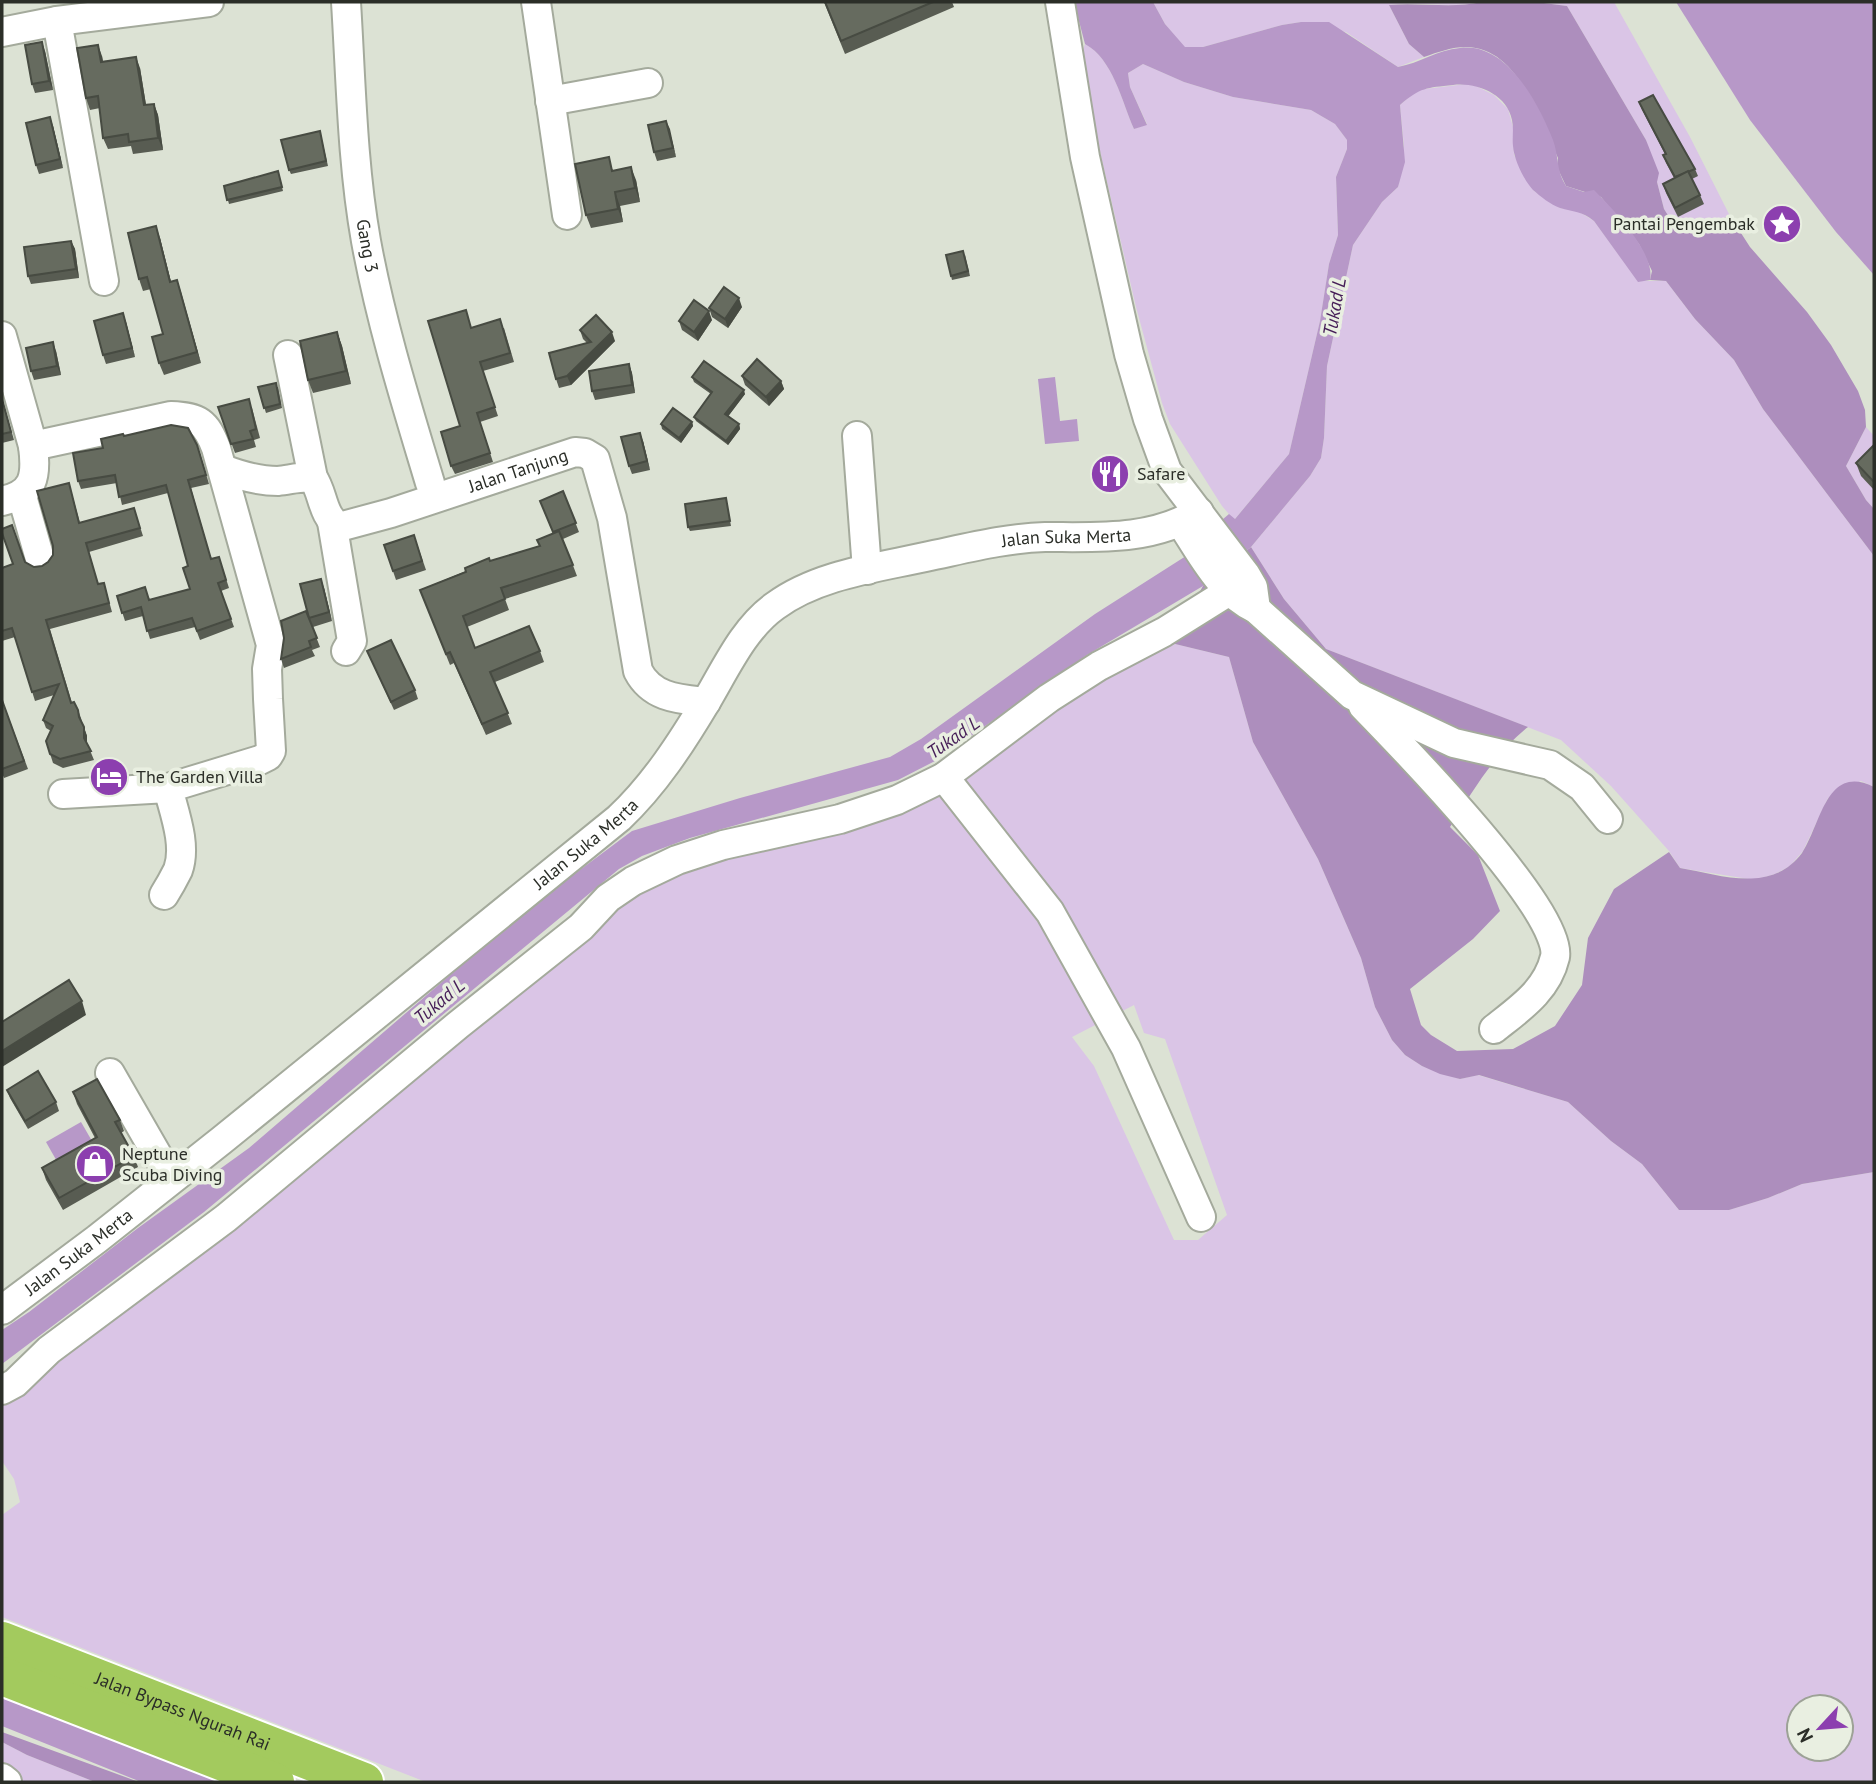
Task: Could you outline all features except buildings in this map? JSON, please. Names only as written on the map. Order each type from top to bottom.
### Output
[{"type":"highway","name":"Jalan Bypass Ngurah Rai","points":[[2,1641],[210,1739],[275,1782]]},
{"type":"highway","name":"Jalan Bypass Ngurah Rai","points":[[2,1676],[364,1782]]},
{"type":"street","points":[[2,33],[57,21],[209,2]]},
{"type":"street","name":"Gang 3","points":[[346,2],[355,152],[366,241],[393,357],[429,484]]},
{"type":"street","points":[[536,2],[567,215]]},
{"type":"street","points":[[1060,2],[1085,157],[1129,354],[1167,471],[1242,603],[1256,609],[1352,695],[1491,846],[1526,892],[1552,934],[1555,955],[1546,979],[1531,1000],[1494,1029]]},
{"type":"street","points":[[57,21],[104,281]]},
{"type":"street","points":[[550,101],[648,83]]},
{"type":"street","points":[[2,335],[33,446],[33,476],[27,491],[12,498],[40,559]]},
{"type":"street","points":[[288,355],[313,478],[332,522],[352,641],[346,650]]},
{"type":"street","points":[[33,446],[171,416],[191,417],[202,422],[211,434],[271,645],[267,669],[271,751],[268,756],[167,788],[63,794]]},
{"type":"street","points":[[857,436],[867,570]]},
{"type":"street","name":"Jalan Tanjung","points":[[332,522],[339,527],[350,526],[575,452],[585,453],[595,459],[605,489],[638,671],[643,682],[654,691],[706,702]]},
{"type":"street","points":[[222,470],[267,481],[313,478]]},
{"type":"street","name":"Jalan Suka Merta","points":[[2,1310],[222,1140],[619,818],[638,800],[657,775],[738,648],[775,605],[812,586],[867,570],[992,543],[1044,537],[1105,538],[1195,524]]},
{"type":"street","points":[[2,1390],[16,1383],[49,1350],[226,1218],[581,927],[608,898],[633,881],[677,860],[723,845],[840,819],[897,800],[944,777],[1049,698],[1099,666],[1164,632],[1229,580]]},
{"type":"street","points":[[1352,695],[1454,743],[1550,765],[1582,787],[1608,818]]},
{"type":"street","points":[[944,777],[1050,912],[1126,1048],[1201,1217]]},
{"type":"street","points":[[164,895],[178,868],[180,855],[176,817],[167,788]]},
{"type":"street","points":[[110,1073],[171,1179]]},
{"type":"street","points":[[2,1778],[7,1782]]},
{"type":"shaded area","points":[[1153,2],[1482,2],[1459,5],[1389,5],[1409,44],[1424,57],[1398,67],[1346,32],[1301,22],[1203,47],[1184,47],[1165,24]]},
{"type":"shaded area","points":[[1482,2],[1536,2],[1567,6],[1646,140],[1659,173],[1657,182],[1664,209],[1676,228],[1693,228],[1730,216],[1750,247],[1807,312],[1831,345],[1858,391],[1865,410],[1866,427],[1846,466],[1874,509],[1874,556],[1763,409],[1734,360],[1695,319],[1666,281],[1650,280],[1652,271],[1639,244],[1601,197],[1566,186],[1557,167],[1558,158],[1535,106],[1513,72],[1500,59],[1484,50],[1466,47],[1424,57],[1409,44],[1389,5],[1459,5]]},
{"type":"shaded area","points":[[1536,2],[1614,2],[1690,137],[1730,216],[1693,228],[1676,228],[1664,209],[1646,140],[1567,6]]},
{"type":"shaded area","points":[[1085,44],[1095,51],[1110,70],[1134,129],[1147,124],[1130,87],[1128,73],[1143,64],[1184,82],[1233,97],[1311,110],[1335,124],[1347,140],[1347,149],[1336,177],[1338,235],[1329,264],[1320,321],[1289,454],[1234,520],[1222,506],[1170,424],[1162,403],[1136,307],[1079,61]]},
{"type":"shaded area","points":[[1466,84],[1494,95],[1508,109],[1513,127],[1514,155],[1534,191],[1560,208],[1578,211],[1594,221],[1638,281],[1666,281],[1695,319],[1734,360],[1763,409],[1874,556],[1874,787],[1861,781],[1828,798],[1803,851],[1790,866],[1775,874],[1755,880],[1680,868],[1669,851],[1611,786],[1561,740],[1326,649],[1284,599],[1251,547],[1310,476],[1321,458],[1327,366],[1353,245],[1382,202],[1398,187],[1404,146],[1400,105],[1417,90]]},
{"type":"shaded area","points":[[1866,427],[1874,436],[1874,509],[1846,466]]},
{"type":"shaded area","points":[[1251,547],[1284,599],[1326,649],[1528,727],[1494,761],[1450,827],[1478,855],[1500,911],[1473,939],[1410,989],[1421,1025],[1431,1035],[1457,1051],[1513,1049],[1555,1026],[1582,985],[1588,938],[1614,889],[1669,852],[1680,868],[1729,877],[1766,877],[1787,867],[1802,853],[1820,813],[1835,790],[1845,783],[1858,782],[1874,787],[1874,1172],[1802,1184],[1729,1210],[1679,1210],[1642,1164],[1611,1141],[1568,1102],[1479,1075],[1460,1079],[1440,1074],[1405,1055],[1392,1040],[1375,1007],[1361,958],[1318,859],[1253,742],[1229,657],[1171,643],[1203,586]]},
{"type":"shaded area","points":[[1171,643],[1229,657],[1253,742],[1318,859],[1361,958],[1375,1007],[1392,1040],[1405,1055],[1422,1066],[1460,1079],[1478,1075],[1568,1102],[1611,1141],[1642,1164],[1679,1210],[1729,1210],[1802,1184],[1874,1172],[1874,1782],[426,1782],[2,1617],[2,1515],[20,1502],[14,1479],[2,1461],[2,1405],[23,1393],[58,1359],[234,1228],[616,908],[639,892],[681,871],[727,857],[844,830],[1057,703]],"holes":[[[1134,1005],[1144,1033],[1165,1039],[1227,1215],[1198,1240],[1174,1240],[1094,1066],[1072,1037]]]},
{"type":"shaded area","points":[[2,1732],[139,1782],[95,1782],[2,1742]]},
{"type":"shaded area","points":[[2,1742],[95,1782],[20,1782],[2,1765]]},
{"type":"water","name":"Tukad L","points":[[1074,2],[1153,2],[1165,24],[1185,47],[1203,47],[1282,25],[1329,22],[1398,67],[1460,48],[1477,49],[1492,55],[1518,78],[1539,109],[1553,140],[1566,186],[1584,192],[1594,190],[1611,208],[1640,244],[1650,269],[1650,280],[1638,282],[1594,221],[1557,207],[1533,190],[1515,157],[1513,123],[1509,111],[1497,97],[1480,88],[1462,85],[1430,88],[1413,95],[1400,105],[1405,162],[1398,187],[1382,202],[1353,245],[1327,366],[1321,458],[1310,476],[1251,547],[1203,586],[1087,655],[935,761],[898,780],[690,838],[642,856],[619,869],[204,1212],[2,1364],[2,1330],[249,1148],[521,914],[632,831],[890,757],[921,739],[1095,614],[1186,556],[1202,537],[1229,514],[1235,519],[1289,454],[1320,321],[1329,264],[1338,235],[1336,177],[1347,149],[1347,140],[1335,124],[1311,110],[1233,97],[1184,82],[1143,64],[1128,73],[1130,87],[1147,125],[1134,129],[1110,70],[1095,51],[1085,44]]},
{"type":"water","points":[[1676,2],[1874,2],[1874,275],[1836,232],[1750,120]]},
{"type":"water","points":[[1055,377],[1060,421],[1077,419],[1079,441],[1045,444],[1038,379]]},
{"type":"water","points":[[81,1122],[92,1141],[59,1165],[46,1142]]},
{"type":"water","points":[[2,1695],[229,1782],[141,1782],[2,1726]]},
{"type":"place","name":"Pantai Pengembak","points":[[1782,224]]},
{"type":"place","name":"Safare","points":[[1110,474]]},
{"type":"place","name":"The Garden Villa","points":[[109,777]]},
{"type":"place","name":"Neptune Scuba Diving","points":[[95,1164]]}]
